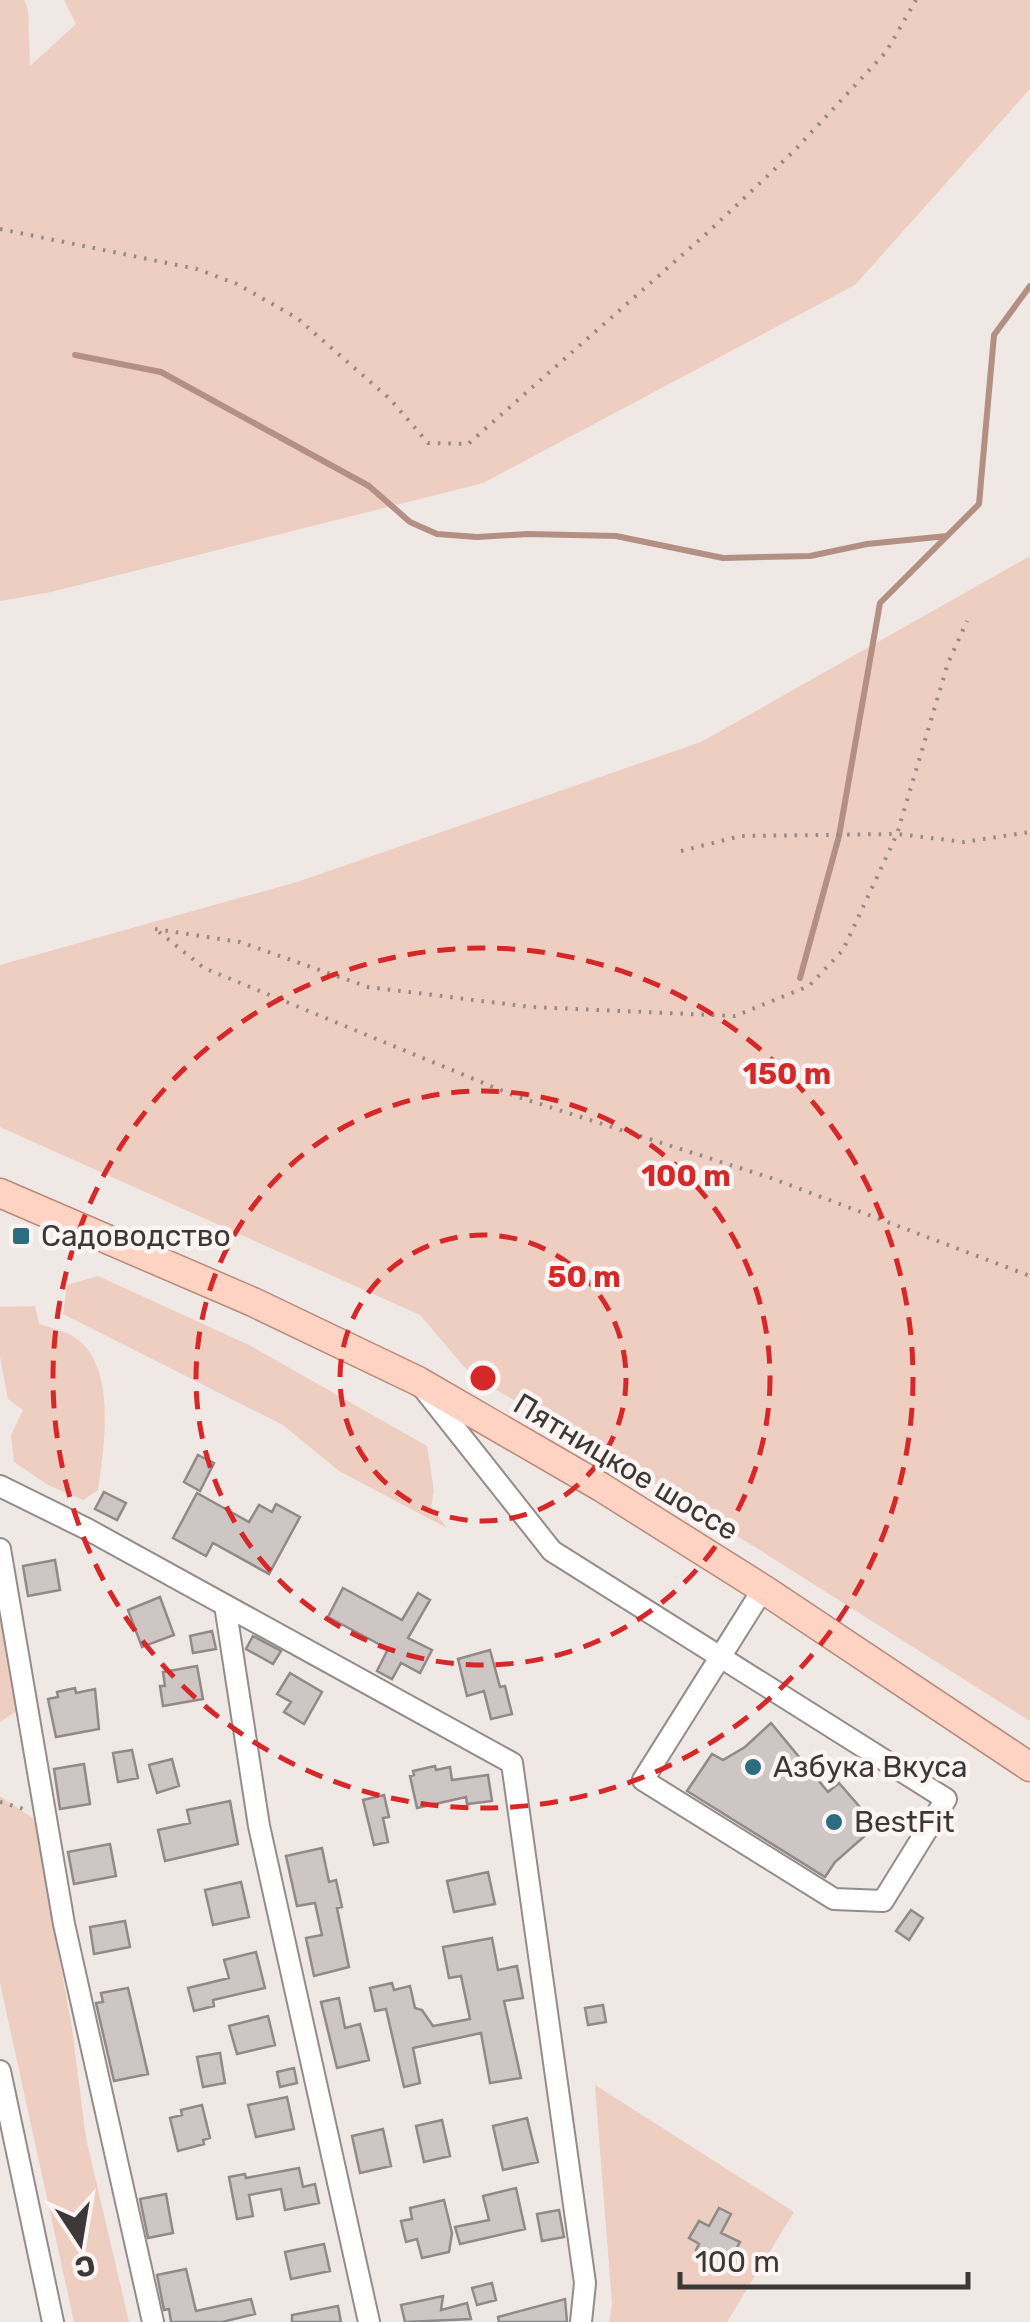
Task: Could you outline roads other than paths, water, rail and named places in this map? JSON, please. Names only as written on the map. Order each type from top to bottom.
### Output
[{"type":"main road","name":"Пятницкое шоссе","points":[[0,1193],[253,1302],[418,1382],[601,1488],[763,1589],[1030,1767]]},
{"type":"street","points":[[418,1382],[552,1552],[721,1655],[946,1799],[882,1901],[834,1899],[643,1780],[721,1655],[763,1589]]},
{"type":"street","points":[[0,1486],[512,1762],[585,2283],[581,2322]]},
{"type":"street","points":[[0,1549],[64,1924],[152,2322]]},
{"type":"street","points":[[224,1605],[259,1826],[370,2322]]},
{"type":"street","points":[[0,2071],[53,2322]]},
{"type":"waterway","points":[[800,978],[839,836],[880,603],[979,504],[994,335],[1030,286]]},
{"type":"waterway","points":[[75,355],[161,372],[369,486],[410,522],[437,534],[616,536],[723,558],[810,556],[867,544],[947,536]]},
{"type":"place","name":"Садоводство","points":[[21,1236]]},
{"type":"place","name":"Азбука Вкуса","points":[[753,1767]]},
{"type":"place","name":"BestFit","points":[[834,1822]]}]
